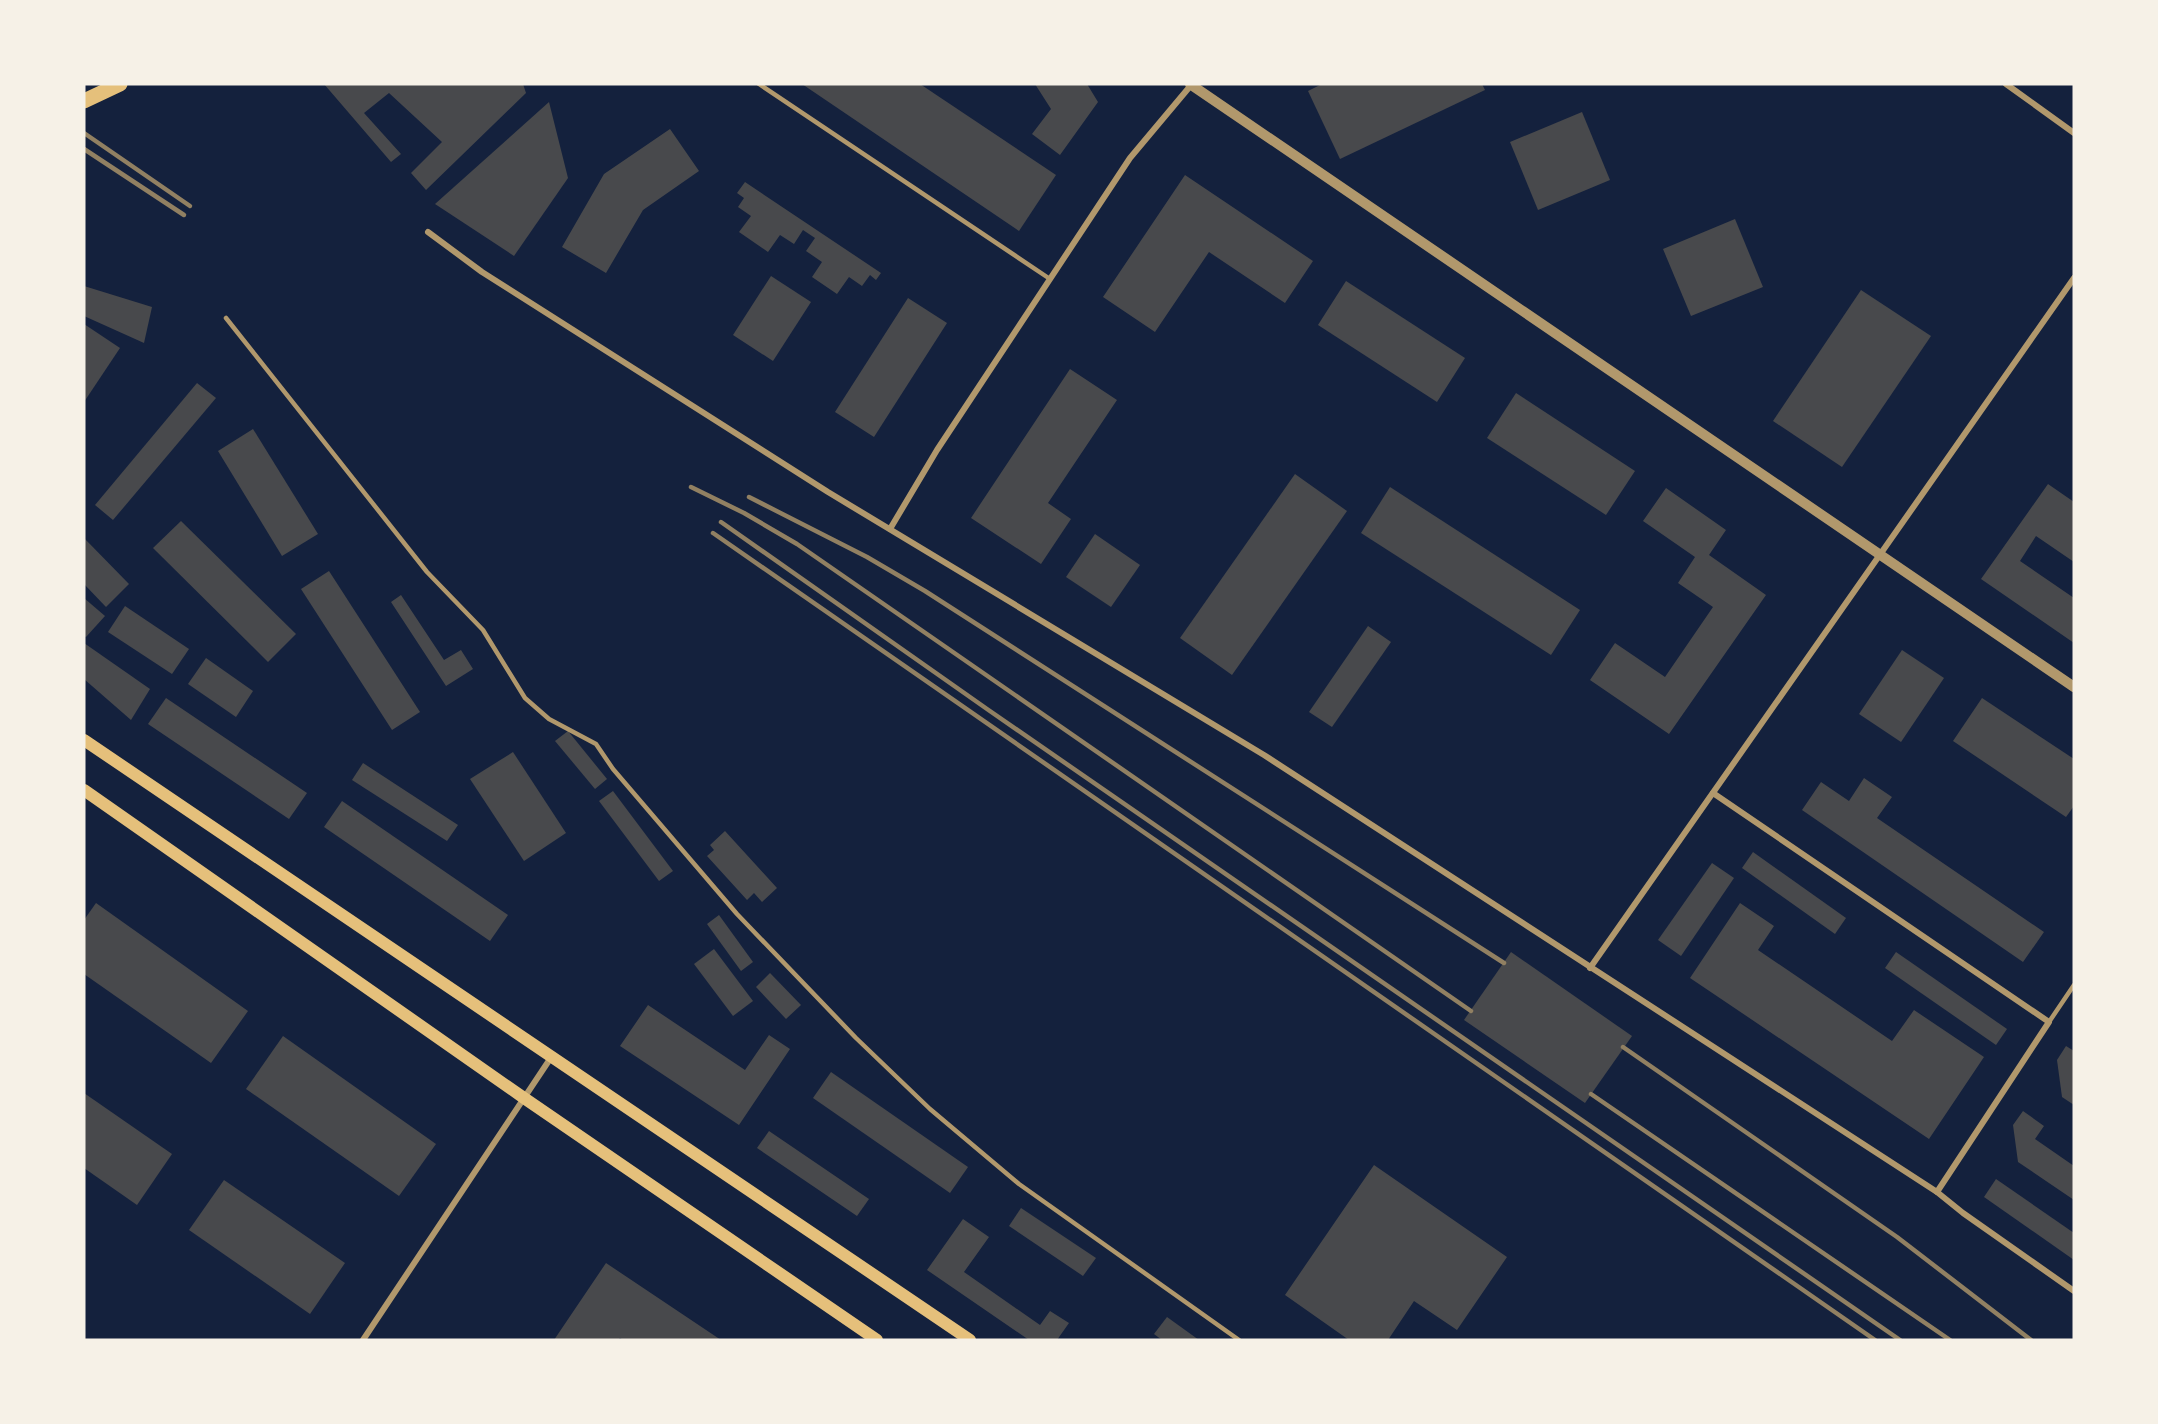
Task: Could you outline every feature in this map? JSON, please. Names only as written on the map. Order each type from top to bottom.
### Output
[{"type":"main road","points":[[84,101],[120,84]]},
{"type":"main road","points":[[84,740],[970,1340]]},
{"type":"main road","points":[[84,790],[524,1098],[877,1340]]},
{"type":"street","points":[[890,529],[937,450],[1130,158],[1191,84],[2074,687]]},
{"type":"street","points":[[2006,84],[2074,133]]},
{"type":"street","points":[[428,232],[482,272],[890,529],[1264,755],[1937,1192],[2074,1291]]},
{"type":"street","points":[[1590,968],[2074,279]]},
{"type":"street","points":[[1713,793],[2049,1022],[1937,1192]]},
{"type":"street","points":[[363,1340],[552,1056]]},
{"type":"lane","points":[[759,84],[1050,279]]},
{"type":"lane","points":[[226,318],[427,572],[483,630],[525,698],[549,719],[596,744],[613,769],[736,914],[856,1038],[930,1109],[1019,1184],[1239,1340]]},
{"type":"lane","points":[[2049,1022],[2074,985]]},
{"type":"building","points":[[324,84],[523,84],[526,93],[426,190],[411,173],[442,142],[389,93],[364,113],[401,154],[391,162]]},
{"type":"building","points":[[802,84],[920,84],[1056,175],[1019,231]]},
{"type":"building","points":[[1035,84],[1087,84],[1098,102],[1060,155],[1032,134],[1051,109]]},
{"type":"building","points":[[1322,84],[1482,84],[1485,90],[1340,159],[1308,91]]},
{"type":"building","points":[[549,102],[568,178],[514,256],[435,204]]},
{"type":"building","points":[[1582,112],[1610,180],[1538,210],[1510,142]]},
{"type":"building","points":[[670,129],[699,171],[643,210],[606,273],[562,247],[604,174]]},
{"type":"building","points":[[1185,175],[1313,261],[1285,303],[1209,252],[1155,332],[1103,297]]},
{"type":"building","points":[[745,182],[881,273],[876,280],[870,275],[862,286],[849,277],[837,294],[812,277],[822,262],[806,251],[815,238],[803,230],[794,244],[780,235],[768,252],[739,232],[751,216],[738,207],[744,198],[737,193]]},
{"type":"building","points":[[1735,219],[1763,287],[1691,316],[1663,249]]},
{"type":"building","points":[[771,276],[811,302],[773,361],[733,335]]},
{"type":"building","points":[[1346,281],[1465,358],[1437,402],[1318,325]]},
{"type":"building","points":[[84,286],[152,307],[144,343],[84,316]]},
{"type":"building","points":[[1861,290],[1931,336],[1842,467],[1773,421]]},
{"type":"building","points":[[908,298],[947,323],[874,437],[835,412]]},
{"type":"building","points":[[84,324],[120,348],[84,402]]},
{"type":"building","points":[[1070,369],[1117,400],[1048,503],[1071,519],[1041,564],[971,518]]},
{"type":"building","points":[[197,383],[216,398],[113,520],[95,505]]},
{"type":"building","points":[[1516,393],[1635,471],[1606,515],[1487,438]]},
{"type":"building","points":[[253,429],[318,534],[282,556],[218,451]]},
{"type":"building","points":[[1295,474],[1347,511],[1232,675],[1180,638]]},
{"type":"building","points":[[2048,484],[2074,502],[2074,562],[2036,536],[2020,561],[2074,598],[2074,643],[1981,579]]},
{"type":"building","points":[[1390,487],[1580,610],[1551,655],[1361,533]]},
{"type":"building","points":[[1666,488],[1726,530],[1709,555],[1766,595],[1669,734],[1590,680],[1615,643],[1665,677],[1713,607],[1678,583],[1695,557],[1643,521]]},
{"type":"building","points":[[181,521],[296,634],[268,662],[153,548]]},
{"type":"building","points":[[1095,534],[1140,565],[1111,607],[1066,577]]},
{"type":"building","points":[[84,538],[129,584],[106,607],[84,584]]},
{"type":"building","points":[[329,571],[420,712],[392,730],[301,589]]},
{"type":"building","points":[[401,595],[444,660],[461,650],[473,669],[446,686],[391,602]]},
{"type":"building","points":[[84,598],[105,616],[86,637],[84,636]]},
{"type":"building","points":[[125,606],[189,649],[172,674],[108,632]]},
{"type":"building","points":[[1368,626],[1391,642],[1332,727],[1309,712]]},
{"type":"building","points":[[84,643],[150,689],[131,720],[84,679]]},
{"type":"building","points":[[1902,650],[1944,678],[1901,742],[1859,714]]},
{"type":"building","points":[[206,658],[253,691],[236,717],[188,684]]},
{"type":"building","points":[[166,698],[307,793],[289,819],[148,724]]},
{"type":"building","points":[[1982,698],[2074,759],[2074,806],[2066,817],[1953,741]]},
{"type":"building","points":[[568,731],[607,779],[595,789],[555,741]]},
{"type":"building","points":[[513,752],[566,833],[524,861],[470,779]]},
{"type":"building","points":[[363,763],[458,825],[447,841],[352,780]]},
{"type":"building","points":[[1864,778],[1892,797],[1877,818],[2044,932],[2023,962],[1802,810],[1821,782],[1849,801]]},
{"type":"building","points":[[613,791],[673,871],[659,881],[599,801]]},
{"type":"building","points":[[342,801],[508,915],[490,941],[324,827]]},
{"type":"building","points":[[725,831],[777,888],[762,902],[754,893],[747,900],[707,856],[714,850],[710,845]]},
{"type":"building","points":[[1753,852],[1846,918],[1835,934],[1742,868]]},
{"type":"building","points":[[1712,863],[1734,878],[1681,956],[1658,940]]},
{"type":"building","points":[[96,903],[248,1011],[211,1063],[84,974],[84,920]]},
{"type":"building","points":[[1740,903],[1774,926],[1758,950],[1892,1041],[1914,1010],[1984,1057],[1929,1139],[1690,978]]},
{"type":"building","points":[[719,915],[753,962],[741,971],[707,924]]},
{"type":"building","points":[[714,949],[753,1001],[733,1016],[694,964]]},
{"type":"building","points":[[1511,952],[1632,1036],[1585,1103],[1464,1020]]},
{"type":"building","points":[[1896,952],[2007,1029],[1996,1045],[1885,968]]},
{"type":"building","points":[[770,973],[801,1005],[786,1019],[756,987]]},
{"type":"building","points":[[648,1005],[745,1070],[769,1035],[790,1049],[739,1125],[620,1046]]},
{"type":"building","points":[[283,1036],[436,1144],[399,1196],[246,1089]]},
{"type":"building","points":[[2066,1046],[2074,1051],[2074,1105],[2062,1097],[2057,1060]]},
{"type":"building","points":[[831,1072],[968,1167],[950,1193],[813,1098]]},
{"type":"building","points":[[84,1093],[172,1154],[137,1205],[84,1168]]},
{"type":"building","points":[[2023,1111],[2044,1126],[2035,1139],[2074,1166],[2074,1200],[2018,1162],[2013,1125]]},
{"type":"building","points":[[769,1131],[869,1199],[857,1216],[757,1148]]},
{"type":"building","points":[[1374,1165],[1507,1257],[1457,1330],[1414,1301],[1388,1340],[1349,1340],[1285,1295]]},
{"type":"building","points":[[1996,1179],[2074,1233],[2074,1260],[1984,1197]]},
{"type":"building","points":[[224,1180],[345,1263],[310,1314],[189,1230]]},
{"type":"building","points":[[1021,1208],[1096,1258],[1083,1276],[1009,1226]]},
{"type":"building","points":[[963,1219],[989,1237],[964,1272],[1040,1325],[1050,1311],[1069,1323],[1057,1340],[1029,1340],[927,1270]]},
{"type":"building","points":[[606,1263],[721,1340],[623,1340],[620,1338],[618,1340],[554,1340]]},
{"type":"building","points":[[1167,1317],[1199,1340],[1162,1340],[1154,1334]]},
{"type":"railway","points":[[84,133],[190,206]]},
{"type":"railway","points":[[84,149],[184,215]]},
{"type":"railway","points":[[691,487],[744,513],[797,544],[1471,1011]]},
{"type":"railway","points":[[749,497],[867,557],[925,591],[1504,963]]},
{"type":"railway","points":[[721,522],[987,709],[1900,1340]]},
{"type":"railway","points":[[713,533],[1875,1340]]},
{"type":"railway","points":[[1623,1047],[1897,1237],[2031,1340]]},
{"type":"railway","points":[[1591,1094],[1950,1340]]}]
